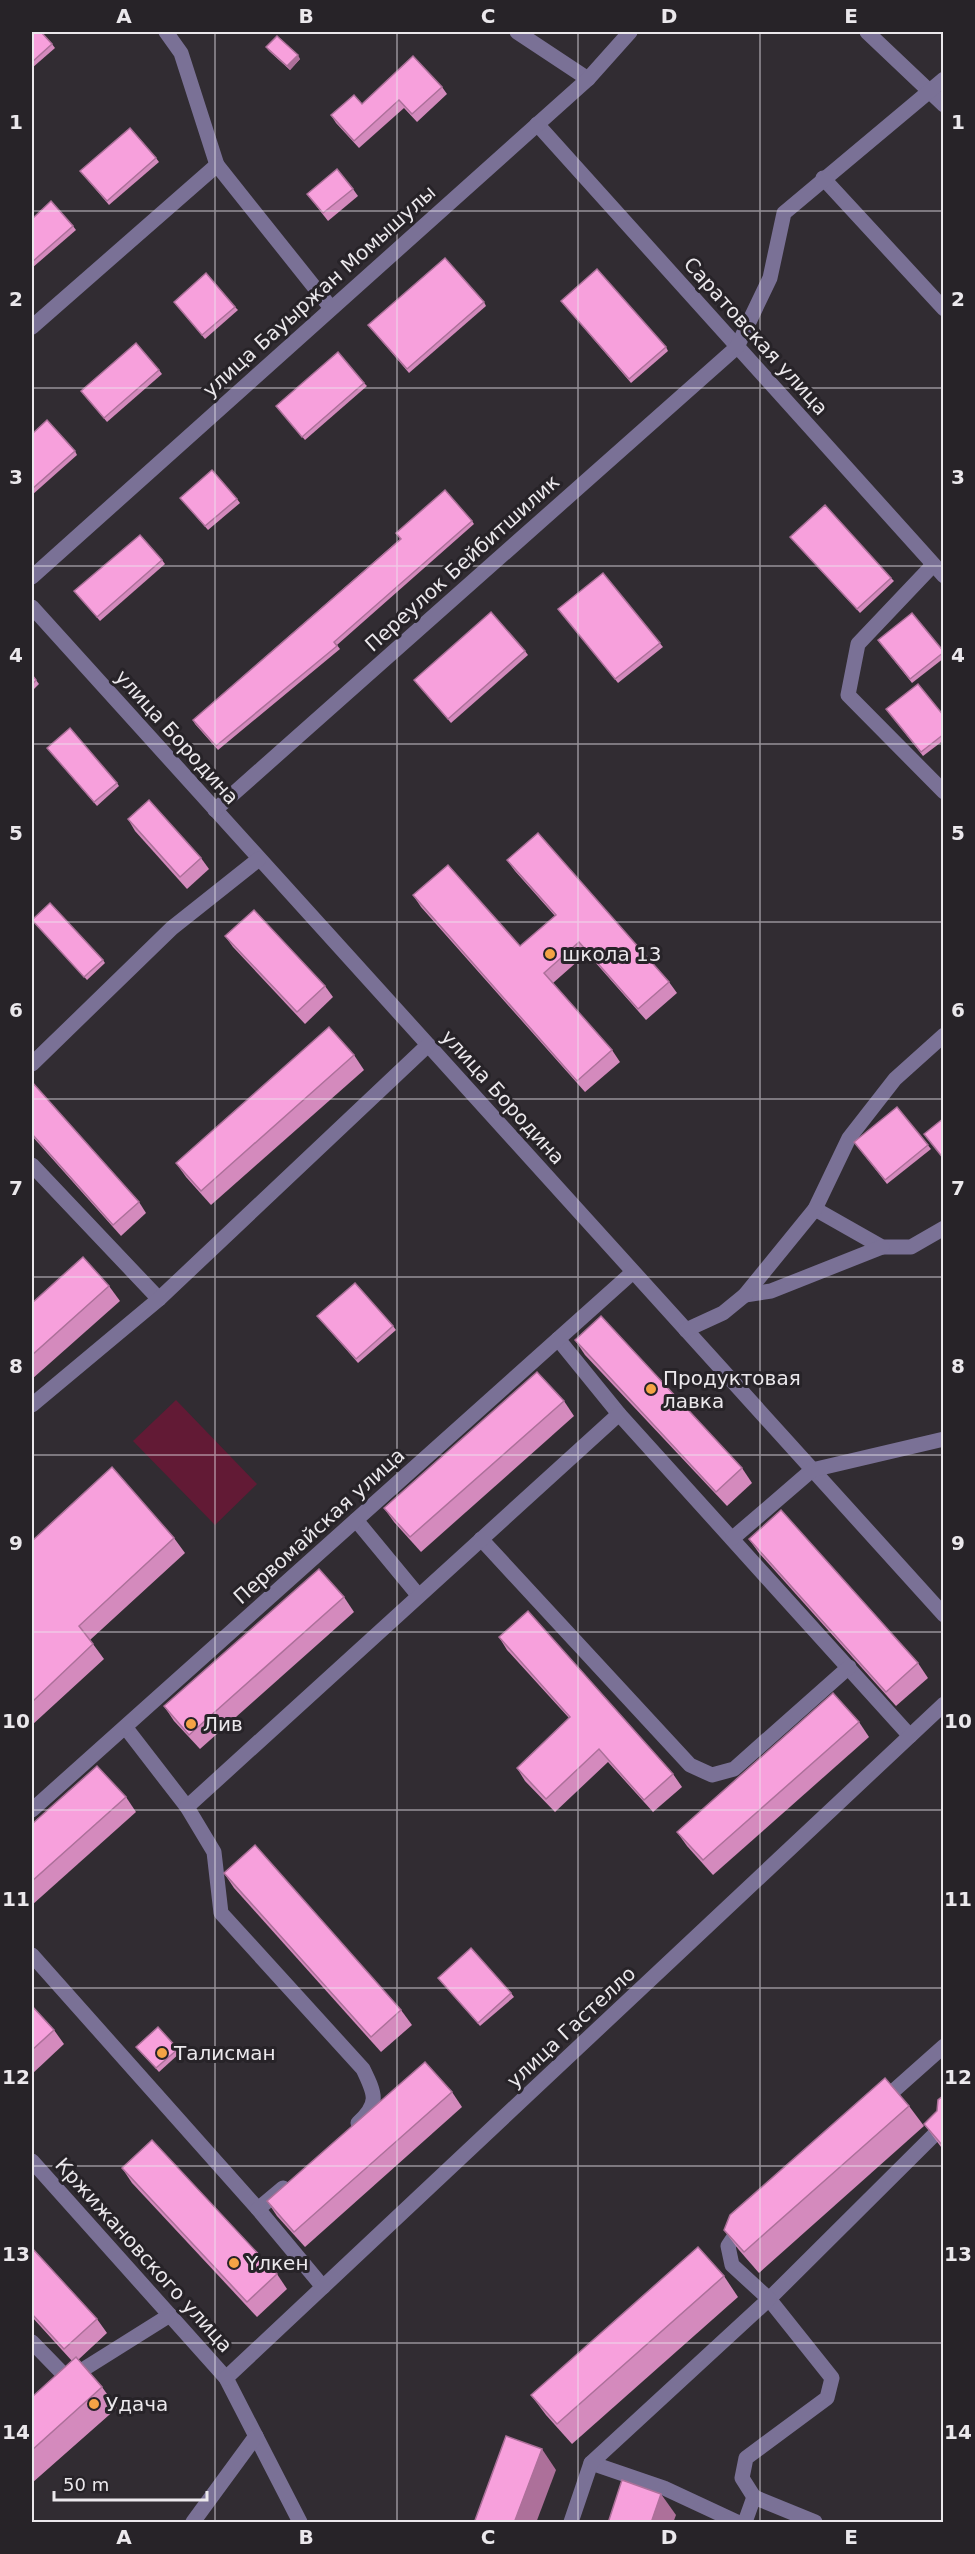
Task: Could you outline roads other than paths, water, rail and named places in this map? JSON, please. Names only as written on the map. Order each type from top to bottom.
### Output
[{"type":"street","points":[[166,32],[181,53],[217,165],[331,309]]},
{"type":"street","points":[[517,32],[588,79]]},
{"type":"street","name":"улица Бауыржан Момышулы","points":[[32,577],[588,79],[630,32]]},
{"type":"street","points":[[867,32],[944,105]]},
{"type":"street","points":[[737,346],[770,278],[784,213],[944,79]]},
{"type":"street","name":"Саратовская улица","points":[[537,124],[938,570]]},
{"type":"street","points":[[32,327],[217,165]]},
{"type":"street","points":[[823,178],[944,309]]},
{"type":"street","name":"Переулок Бейбитшилик","points":[[215,810],[737,346]]},
{"type":"street","points":[[938,570],[858,644],[848,695],[944,792]]},
{"type":"street","name":"улица Бородина","points":[[32,607],[944,1615]]},
{"type":"street","points":[[32,1064],[172,928],[259,859]]},
{"type":"street","points":[[686,1330],[723,1313],[745,1295],[815,1209],[849,1138],[895,1078],[944,1035]]},
{"type":"street","points":[[32,1405],[159,1299],[428,1045]]},
{"type":"street","points":[[32,1165],[159,1299]]},
{"type":"street","points":[[815,1209],[882,1247]]},
{"type":"street","points":[[745,1295],[793,1283],[882,1247],[911,1246],[944,1228]]},
{"type":"street","name":"Первомайская улица","points":[[32,1810],[82,1762],[126,1728],[633,1272]]},
{"type":"street","points":[[558,1339],[619,1414],[910,1736]]},
{"type":"street","points":[[187,1807],[619,1414]]},
{"type":"street","points":[[733,1538],[812,1470],[944,1439]]},
{"type":"street","points":[[356,1520],[418,1595]]},
{"type":"street","points":[[481,1539],[690,1765],[712,1775],[734,1769],[849,1667]]},
{"type":"street","name":"улица Гастелло","points":[[226,2378],[944,1704]]},
{"type":"street","points":[[126,1728],[187,1807],[214,1852],[221,1913],[363,2069],[375,2095],[370,2112],[344,2136]]},
{"type":"street","points":[[32,1955],[258,2209],[323,2287]]},
{"type":"street","points":[[866,2115],[944,2046]]},
{"type":"street","points":[[572,2523],[591,2463],[769,2299],[944,2125]]},
{"type":"street","name":"Кржижановского улица","points":[[32,2161],[226,2378],[300,2523]]},
{"type":"street","points":[[258,2209],[292,2182]]},
{"type":"street","points":[[755,2214],[737,2229],[728,2246],[732,2265],[769,2299],[832,2378],[827,2398],[746,2458],[742,2478],[754,2497],[815,2523]]},
{"type":"street","points":[[32,2342],[63,2383],[170,2315]]},
{"type":"street","points":[[194,2523],[256,2436]]},
{"type":"street","points":[[591,2463],[663,2488],[737,2523]]},
{"type":"street","points":[[624,2495],[631,2477]]},
{"type":"street","points":[[745,2523],[754,2497]]},
{"type":"place","name":"школа 13","points":[[550,954]]},
{"type":"place","name":"Продуктовая лавка","points":[[651,1389]]},
{"type":"place","name":"Лив","points":[[191,1724]]},
{"type":"place","name":"Талисман","points":[[162,2053]]},
{"type":"place","name":"Yлкен","points":[[234,2263]]},
{"type":"place","name":"Удача","points":[[94,2404]]}]
